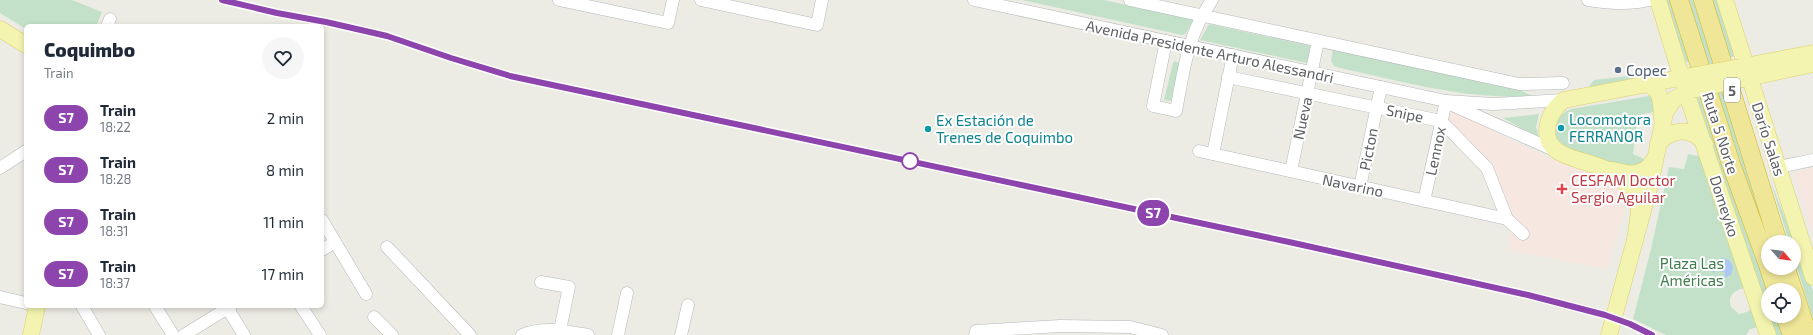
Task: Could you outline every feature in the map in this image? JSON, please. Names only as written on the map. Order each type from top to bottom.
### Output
[{"type":"highway","name":"Ruta 5 Norte","points":[[1678,0],[1731,164],[1761,246]]},
{"type":"highway","name":"Ruta 5 Norte","points":[[1703,0],[1776,235]]},
{"type":"highway","points":[[1801,313],[1808,335]]},
{"type":"highway","points":[[1788,323],[1792,335]]},
{"type":"main road","name":"Domeyko","points":[[1658,0],[1687,84],[1705,144],[1768,335]]},
{"type":"main road","name":"Darío Salas","points":[[1725,0],[1744,72],[1778,167],[1813,277]]},
{"type":"main road","points":[[0,29],[24,44]]},
{"type":"main road","name":"Avenida Presidente Arturo Alessandri","points":[[1564,100],[1647,84],[1687,84],[1744,72],[1813,53]]},
{"type":"main road","name":"Avenida Presidente Arturo Alessandri","points":[[1744,72],[1813,64]]},
{"type":"main road","points":[[1609,335],[1650,185],[1659,144],[1661,99],[1657,91],[1647,84]]},
{"type":"main road","name":"Avenida Presidente Arturo Alessandri","points":[[1659,144],[1665,113],[1671,103],[1679,96],[1687,84]]},
{"type":"main road","points":[[1559,152],[1549,139],[1547,124],[1554,107],[1564,100]]},
{"type":"main road","points":[[1604,168],[1626,174],[1636,174],[1646,169],[1659,144],[1667,136],[1679,131],[1695,134],[1705,144]]},
{"type":"main road","name":"Avenida Presidente Arturo Alessandri","points":[[1559,152],[1604,168],[1631,186],[1637,194],[1639,207],[1635,241]]},
{"type":"main road","points":[[31,335],[37,308]]},
{"type":"street","points":[[559,0],[668,23],[673,0]]},
{"type":"street","points":[[701,0],[817,26],[822,0]]},
{"type":"street","name":"Avenida Presidente Arturo Alessandri","points":[[974,0],[1446,101],[1493,104],[1564,100]]},
{"type":"street","name":"Avenida Presidente Arturo Alessandri","points":[[1130,0],[1519,84],[1563,83]]},
{"type":"street","points":[[1166,41],[1153,106],[1176,111],[1189,46],[1201,15],[1212,0]]},
{"type":"street","points":[[1588,0],[1612,4],[1633,4],[1649,0]]},
{"type":"street","name":"Nueva","points":[[1291,171],[1318,41]]},
{"type":"street","points":[[1213,154],[1233,55]]},
{"type":"street","name":"Snipe","points":[[1228,76],[1441,121],[1487,168],[1507,219],[1523,234]]},
{"type":"street","name":"Avenida Presidente Arturo Alessandri","points":[[1519,84],[1547,100]]},
{"type":"street","name":"Picton","points":[[1360,187],[1381,87]]},
{"type":"street","name":"Avenida Presidente Arturo Alessandri","points":[[1446,101],[1559,152]]},
{"type":"street","name":"Lennox","points":[[1424,201],[1446,101]]},
{"type":"street","name":"Navarino","points":[[1199,151],[1507,219]]},
{"type":"street","points":[[0,168],[24,152]]},
{"type":"street","points":[[1778,167],[1813,160]]},
{"type":"street","points":[[324,223],[366,294]]},
{"type":"street","points":[[324,249],[335,242]]},
{"type":"street","points":[[387,248],[470,335]]},
{"type":"street","points":[[541,282],[569,287],[560,330]]},
{"type":"street","points":[[618,335],[627,293]]},
{"type":"street","points":[[0,297],[24,303]]},
{"type":"street","points":[[681,335],[688,305]]},
{"type":"street","points":[[83,308],[99,335]]},
{"type":"street","points":[[156,308],[173,335]]},
{"type":"street","points":[[184,335],[226,308]]},
{"type":"street","points":[[229,308],[244,335]]},
{"type":"street","points":[[302,308],[320,335]]},
{"type":"street","points":[[374,317],[392,335]]},
{"type":"street","points":[[522,335],[540,330],[560,330],[588,335]]},
{"type":"street","points":[[976,333],[1129,331],[1162,335]]},
{"type":"shaded area","name":"CESFAM Doctor Sergio Aguilar","points":[[1448,109],[1542,155],[1608,179],[1630,193],[1607,269],[1508,250],[1511,218],[1489,165],[1445,121]]},
{"type":"shaded area","points":[[1813,168],[1813,234],[1794,177],[1797,171]]},
{"type":"green space","points":[[0,0],[72,0],[102,12],[97,24],[24,24],[24,28],[0,13]]},
{"type":"green space","points":[[1022,0],[1103,0],[1194,19],[1186,33],[1182,35]]},
{"type":"green space","points":[[1664,0],[1673,0],[1693,61],[1686,62]]},
{"type":"green space","points":[[1685,0],[1697,0],[1769,235],[1764,235]]},
{"type":"green space","points":[[1712,0],[1721,0],[1738,56],[1730,57]]},
{"type":"green space","points":[[1209,24],[1310,46],[1312,48],[1309,61],[1307,63],[1200,40]]},
{"type":"green space","points":[[1333,49],[1516,88],[1532,96],[1508,97],[1460,93],[1340,68],[1334,66],[1331,61]]},
{"type":"green space","points":[[1175,61],[1179,63],[1171,101],[1164,100],[1173,63]]},
{"type":"green space","points":[[1629,76],[1633,79],[1588,88],[1594,80]]},
{"type":"green space","points":[[1649,96],[1654,98],[1654,112],[1638,115],[1633,154],[1646,160],[1631,169],[1575,152],[1561,144],[1557,138],[1555,127],[1557,121],[1568,110]]},
{"type":"green space","points":[[1703,96],[1743,224],[1765,283],[1761,283],[1761,294],[1697,98]]},
{"type":"green space","points":[[1539,114],[1536,127],[1539,138],[1503,118]]},
{"type":"green space","name":"Plaza Las Américas","points":[[1688,154],[1703,157],[1744,288],[1737,290],[1732,294],[1730,300],[1731,307],[1739,314],[1747,312],[1752,308],[1758,327],[1750,329],[1746,335],[1666,335],[1633,319],[1651,249],[1669,167],[1684,169]]},
{"type":"green space","points":[[1770,179],[1792,235],[1787,235]]},
{"type":"green space","points":[[1801,260],[1813,291],[1813,319],[1799,275],[1801,275]]},
{"type":"green space","points":[[1771,323],[1779,323],[1784,335],[1775,335]]},
{"type":"water","points":[[1722,258],[1729,260],[1733,266],[1731,275],[1724,278],[1725,272],[1716,271],[1713,273],[1715,262]]},
{"type":"railway","points":[[222,0],[387,36],[510,76],[1289,242],[1515,292],[1605,315],[1630,324],[1652,335]]},
{"type":"train","name":"S7","points":[[222,0],[387,36],[510,76],[1289,242],[1566,304],[1630,324],[1652,335]]},
{"type":"place","name":"Copec","points":[[1618,70]]},
{"type":"place","name":"Locomotora FERRANOR","points":[[1561,128]]},
{"type":"place","name":"Ex Estación de Trenes de Coquimbo","points":[[928,129]]},
{"type":"place","name":"CESFAM Doctor Sergio Aguilar","points":[[1562,189]]}]
